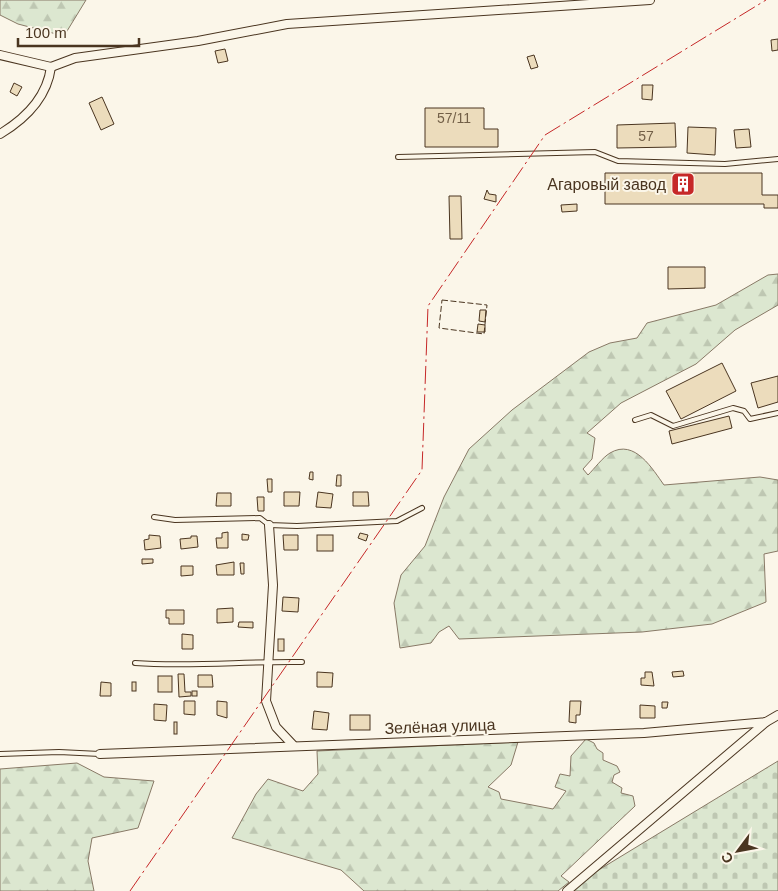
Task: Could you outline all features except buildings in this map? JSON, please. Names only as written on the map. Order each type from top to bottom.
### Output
[{"type":"street","points":[[0,55],[51,66],[74,58],[198,42],[287,24],[650,0]]},
{"type":"street","points":[[0,134],[22,121],[49,83],[51,66]]},
{"type":"street","points":[[269,526],[273,586],[266,701],[276,727],[293,745]]},
{"type":"street","name":"Зелёная улица","points":[[100,754],[293,745],[644,733],[766,722],[778,715]]},
{"type":"street","points":[[567,891],[766,722]]},
{"type":"lane","points":[[398,157],[595,152],[618,161],[725,164],[778,158]]},
{"type":"lane","points":[[635,420],[652,415],[673,426],[733,408],[744,411],[750,419],[778,413]]},
{"type":"lane","points":[[154,517],[175,520],[260,518],[269,526],[297,526],[397,521],[422,508]]},
{"type":"lane","points":[[136,663],[178,666],[267,661],[302,662]]},
{"type":"lane","points":[[0,754],[59,752],[100,754]]},
{"type":"green space","points":[[0,0],[86,0],[64,36],[18,24],[0,15]]},
{"type":"green space","points":[[778,274],[778,305],[735,330],[696,364],[621,403],[587,433],[595,438],[592,459],[583,469],[588,475],[601,460],[619,449],[635,453],[642,458],[649,464],[664,485],[760,477],[778,480],[778,551],[764,554],[766,602],[712,624],[642,632],[459,639],[449,626],[439,632],[431,643],[400,648],[394,603],[401,575],[425,546],[444,497],[469,449],[512,410],[589,352],[610,343],[637,338],[647,323],[716,305],[768,275]]},
{"type":"green space","points":[[586,739],[594,743],[597,749],[603,753],[603,760],[617,766],[620,772],[614,775],[612,782],[622,788],[621,793],[633,796],[635,806],[561,876],[569,882],[558,891],[364,891],[341,870],[232,838],[256,794],[268,779],[303,791],[318,774],[317,751],[518,742],[511,765],[488,787],[499,792],[501,799],[553,809],[566,791],[555,787],[560,774],[570,776],[571,756]]},
{"type":"green space","points":[[778,761],[778,891],[570,891],[592,874]]},
{"type":"green space","points":[[77,763],[104,777],[154,781],[138,828],[92,838],[88,861],[94,891],[0,891],[0,769]]},
{"type":"fence","points":[[442,300],[487,305],[484,334],[439,328],[442,300]]},
{"type":"power","points":[[130,891],[422,470],[428,306],[545,135],[766,0]]},
{"type":"place","name":"Агаровый завод","points":[[683,184]]}]
